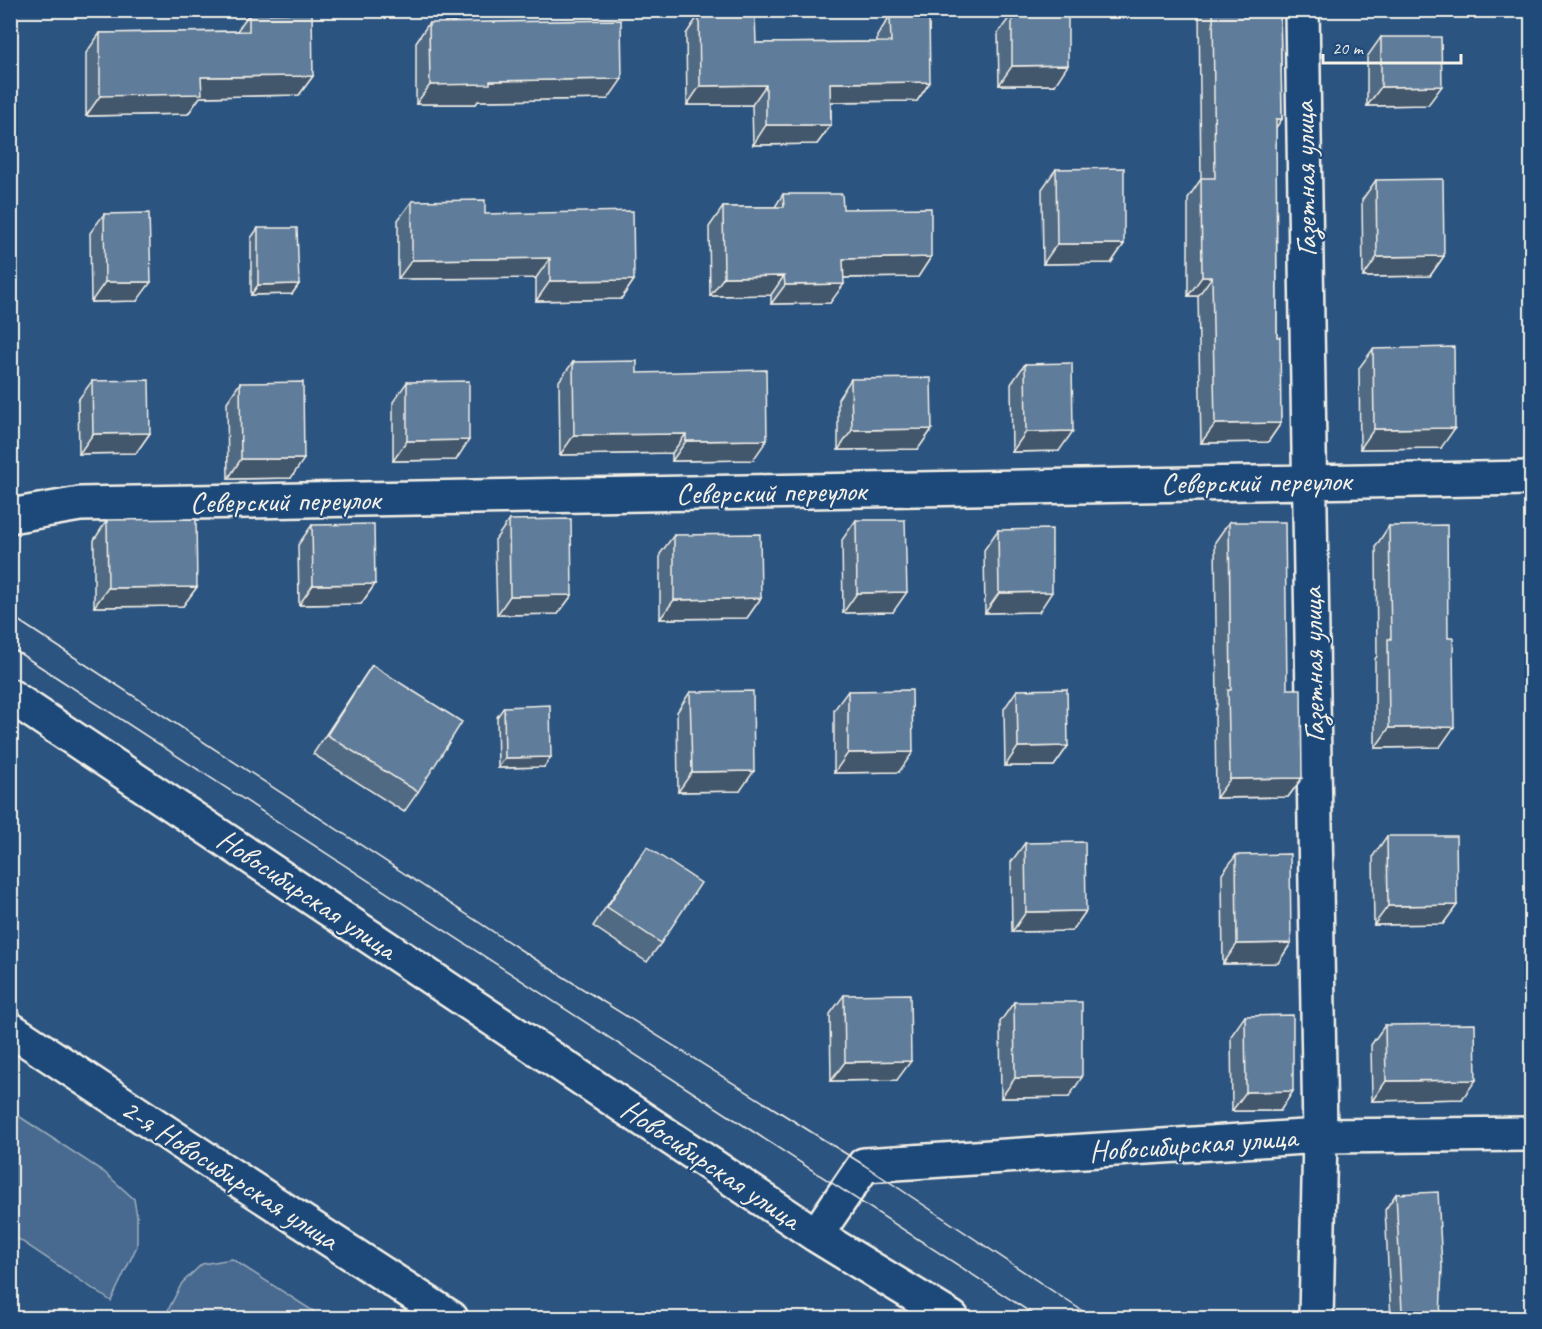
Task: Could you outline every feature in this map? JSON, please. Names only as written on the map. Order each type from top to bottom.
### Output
[{"type":"street","name":"Газетная улица","points":[[1302,10],[1320,1136],[1316,1318]]},
{"type":"street","name":"Северский переулок","points":[[10,516],[80,504],[1532,478]]},
{"type":"street","name":"Новосибирская улица","points":[[10,696],[816,1235],[864,1166],[1320,1136],[1532,1134]]},
{"type":"street","name":"2-я Новосибирская улица","points":[[10,1029],[451,1318]]},
{"type":"street","points":[[816,1235],[952,1318]]},
{"type":"shaded area","points":[[11,1111],[104,1172],[134,1199],[137,1216],[137,1246],[111,1301],[11,1234]]},
{"type":"shaded area","points":[[232,1259],[324,1318],[164,1318],[182,1283],[202,1264]]},
{"type":"building","points":[[1213,10],[1280,10],[1282,119],[1276,119],[1277,337],[1280,337],[1281,423],[1215,424],[1212,277],[1202,277],[1201,178],[1215,178]]},
{"type":"building","points":[[312,13],[313,76],[201,77],[202,94],[100,96],[100,33],[249,31],[249,14]]},
{"type":"building","points":[[1068,13],[1068,65],[1012,66],[1012,14]]},
{"type":"building","points":[[755,14],[756,43],[891,42],[890,16],[929,16],[930,82],[830,83],[831,125],[766,125],[766,85],[700,86],[699,15]]},
{"type":"building","points":[[621,20],[622,79],[490,81],[490,84],[430,85],[429,23]]},
{"type":"building","points":[[1381,37],[1441,37],[1442,86],[1381,87]]},
{"type":"building","points":[[1124,168],[1124,244],[1057,244],[1056,169]]},
{"type":"building","points":[[1443,179],[1444,256],[1377,257],[1376,180]]},
{"type":"building","points":[[783,194],[842,194],[843,209],[931,208],[931,257],[843,259],[844,284],[785,285],[784,276],[724,277],[723,207],[784,207]]},
{"type":"building","points":[[485,200],[485,214],[633,211],[634,280],[550,281],[550,258],[412,260],[412,201]]},
{"type":"building","points":[[149,213],[151,282],[105,282],[104,214]]},
{"type":"building","points":[[258,228],[297,228],[299,284],[258,285]]},
{"type":"building","points":[[1454,347],[1455,428],[1374,429],[1373,349]]},
{"type":"building","points":[[637,361],[637,373],[766,370],[767,440],[686,441],[686,434],[574,435],[573,362]]},
{"type":"building","points":[[1072,363],[1073,431],[1026,432],[1025,364]]},
{"type":"building","points":[[931,378],[932,429],[852,430],[851,379]]},
{"type":"building","points":[[10,379],[14,379],[14,436],[10,436]]},
{"type":"building","points":[[149,380],[150,433],[93,434],[92,381]]},
{"type":"building","points":[[469,381],[469,440],[407,441],[407,382]]},
{"type":"building","points":[[303,382],[304,459],[241,459],[240,383]]},
{"type":"building","points":[[196,519],[197,587],[108,588],[107,520]]},
{"type":"building","points":[[571,519],[572,595],[510,596],[509,520]]},
{"type":"building","points":[[856,520],[905,520],[907,592],[857,593]]},
{"type":"building","points":[[1229,522],[1285,522],[1287,689],[1301,689],[1302,778],[1230,779]]},
{"type":"building","points":[[374,524],[375,584],[313,585],[312,525]]},
{"type":"building","points":[[1447,525],[1448,638],[1453,638],[1454,727],[1389,728],[1388,639],[1391,639],[1389,526]]},
{"type":"building","points":[[1052,529],[1052,592],[999,593],[998,530]]},
{"type":"building","points":[[760,534],[761,598],[674,600],[674,535]]},
{"type":"building","points":[[372,665],[462,722],[418,792],[327,735]]},
{"type":"building","points":[[1067,689],[1068,746],[1018,747],[1017,690]]},
{"type":"building","points":[[912,690],[913,752],[848,753],[848,691]]},
{"type":"building","points":[[753,691],[754,771],[692,772],[690,692]]},
{"type":"building","points":[[550,705],[551,757],[505,758],[504,707]]},
{"type":"building","points":[[1387,836],[1456,836],[1457,905],[1388,906]]},
{"type":"building","points":[[1085,842],[1086,911],[1026,912],[1025,843]]},
{"type":"building","points":[[647,847],[701,883],[661,943],[607,907]]},
{"type":"building","points":[[1290,854],[1291,943],[1237,944],[1236,855]]},
{"type":"building","points":[[910,994],[911,1061],[845,1062],[844,995]]},
{"type":"building","points":[[1014,1002],[1082,1002],[1082,1077],[1015,1078]]},
{"type":"building","points":[[1293,1015],[1293,1091],[1246,1092],[1245,1016]]},
{"type":"building","points":[[1475,1024],[1476,1080],[1386,1081],[1385,1025]]},
{"type":"building","points":[[1438,1192],[1442,1267],[1440,1318],[1396,1318],[1396,1311],[1402,1311],[1396,1194]]},
{"type":"tram line","points":[[10,615],[527,954],[864,1165],[1093,1318]]},
{"type":"tram line","points":[[10,647],[1039,1318]]}]
